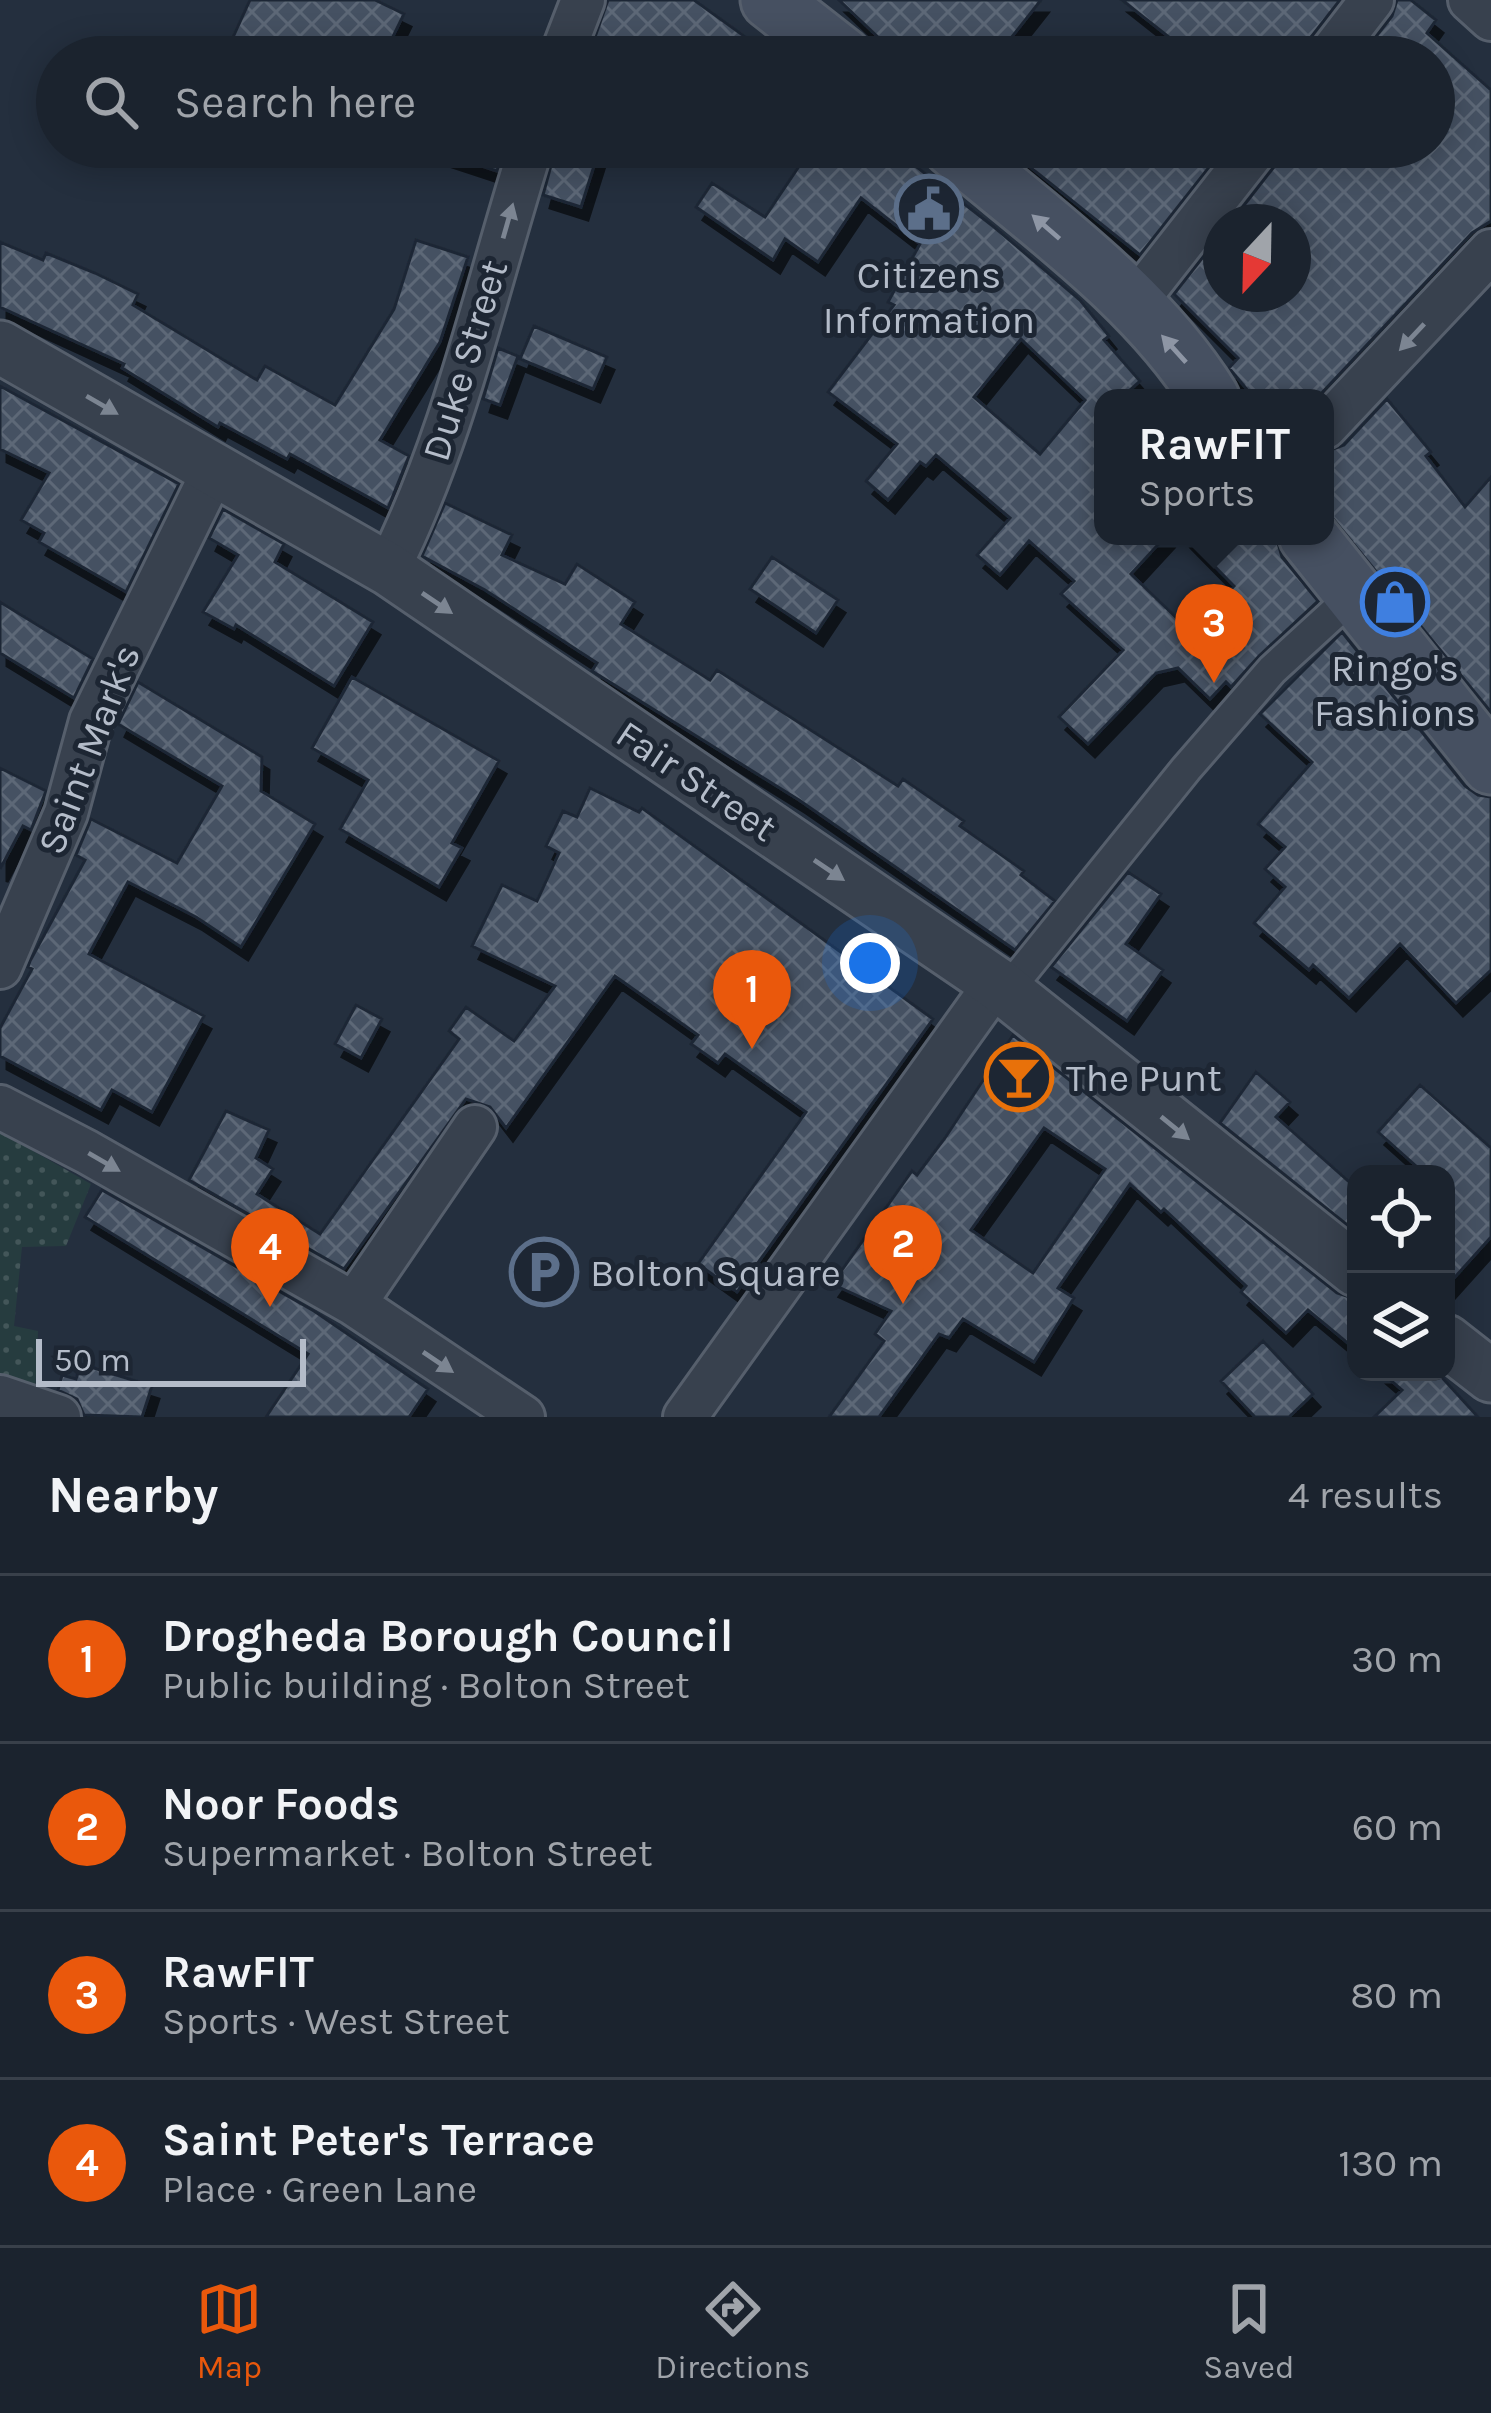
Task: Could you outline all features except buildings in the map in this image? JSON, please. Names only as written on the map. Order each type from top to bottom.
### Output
[{"type":"main road","points":[[770,0],[816,36]]},
{"type":"main road","points":[[976,168],[1133,305],[1204,389]]},
{"type":"main road","points":[[1316,545],[1491,765]]},
{"type":"street","points":[[569,36],[583,0]]},
{"type":"street","points":[[1344,36],[1372,0]]},
{"type":"street","points":[[1470,0],[1491,20]]},
{"type":"street","name":"Duke Street","points":[[388,569],[414,518],[467,364],[525,168]]},
{"type":"street","points":[[1133,305],[1241,168]]},
{"type":"street","points":[[1334,417],[1491,251]]},
{"type":"street","name":"Fair Street","points":[[0,347],[388,569],[1001,988],[1347,1263]]},
{"type":"street","name":"Saint Mark's","points":[[0,967],[66,813],[91,721],[214,470]]},
{"type":"street","points":[[685,1417],[1001,988],[1272,670],[1356,592]]},
{"type":"street","points":[[0,1107],[354,1304],[523,1417]]},
{"type":"street","points":[[354,1304],[475,1127]]},
{"type":"street","points":[[1455,1348],[1491,1376]]},
{"type":"street","points":[[0,1397],[59,1417]]},
{"type":"green space","points":[[0,1132],[91,1184],[66,1246],[22,1247],[14,1326],[38,1331],[35,1395],[0,1387]]},
{"type":"place","name":"Citizens Information","points":[[929,209]]},
{"type":"place","name":"Ringo's Fashions","points":[[1395,602]]},
{"type":"place","name":"RawFIT","points":[[1214,683]]},
{"type":"place","name":"Drogheda Borough Council","points":[[752,1049]]},
{"type":"place","name":"The Punt","points":[[1019,1077]]},
{"type":"place","name":"Bolton Square","points":[[544,1272]]},
{"type":"place","name":"Noor Foods","points":[[903,1304]]},
{"type":"place","name":"Saint Peter's Terrace","points":[[270,1307]]}]
